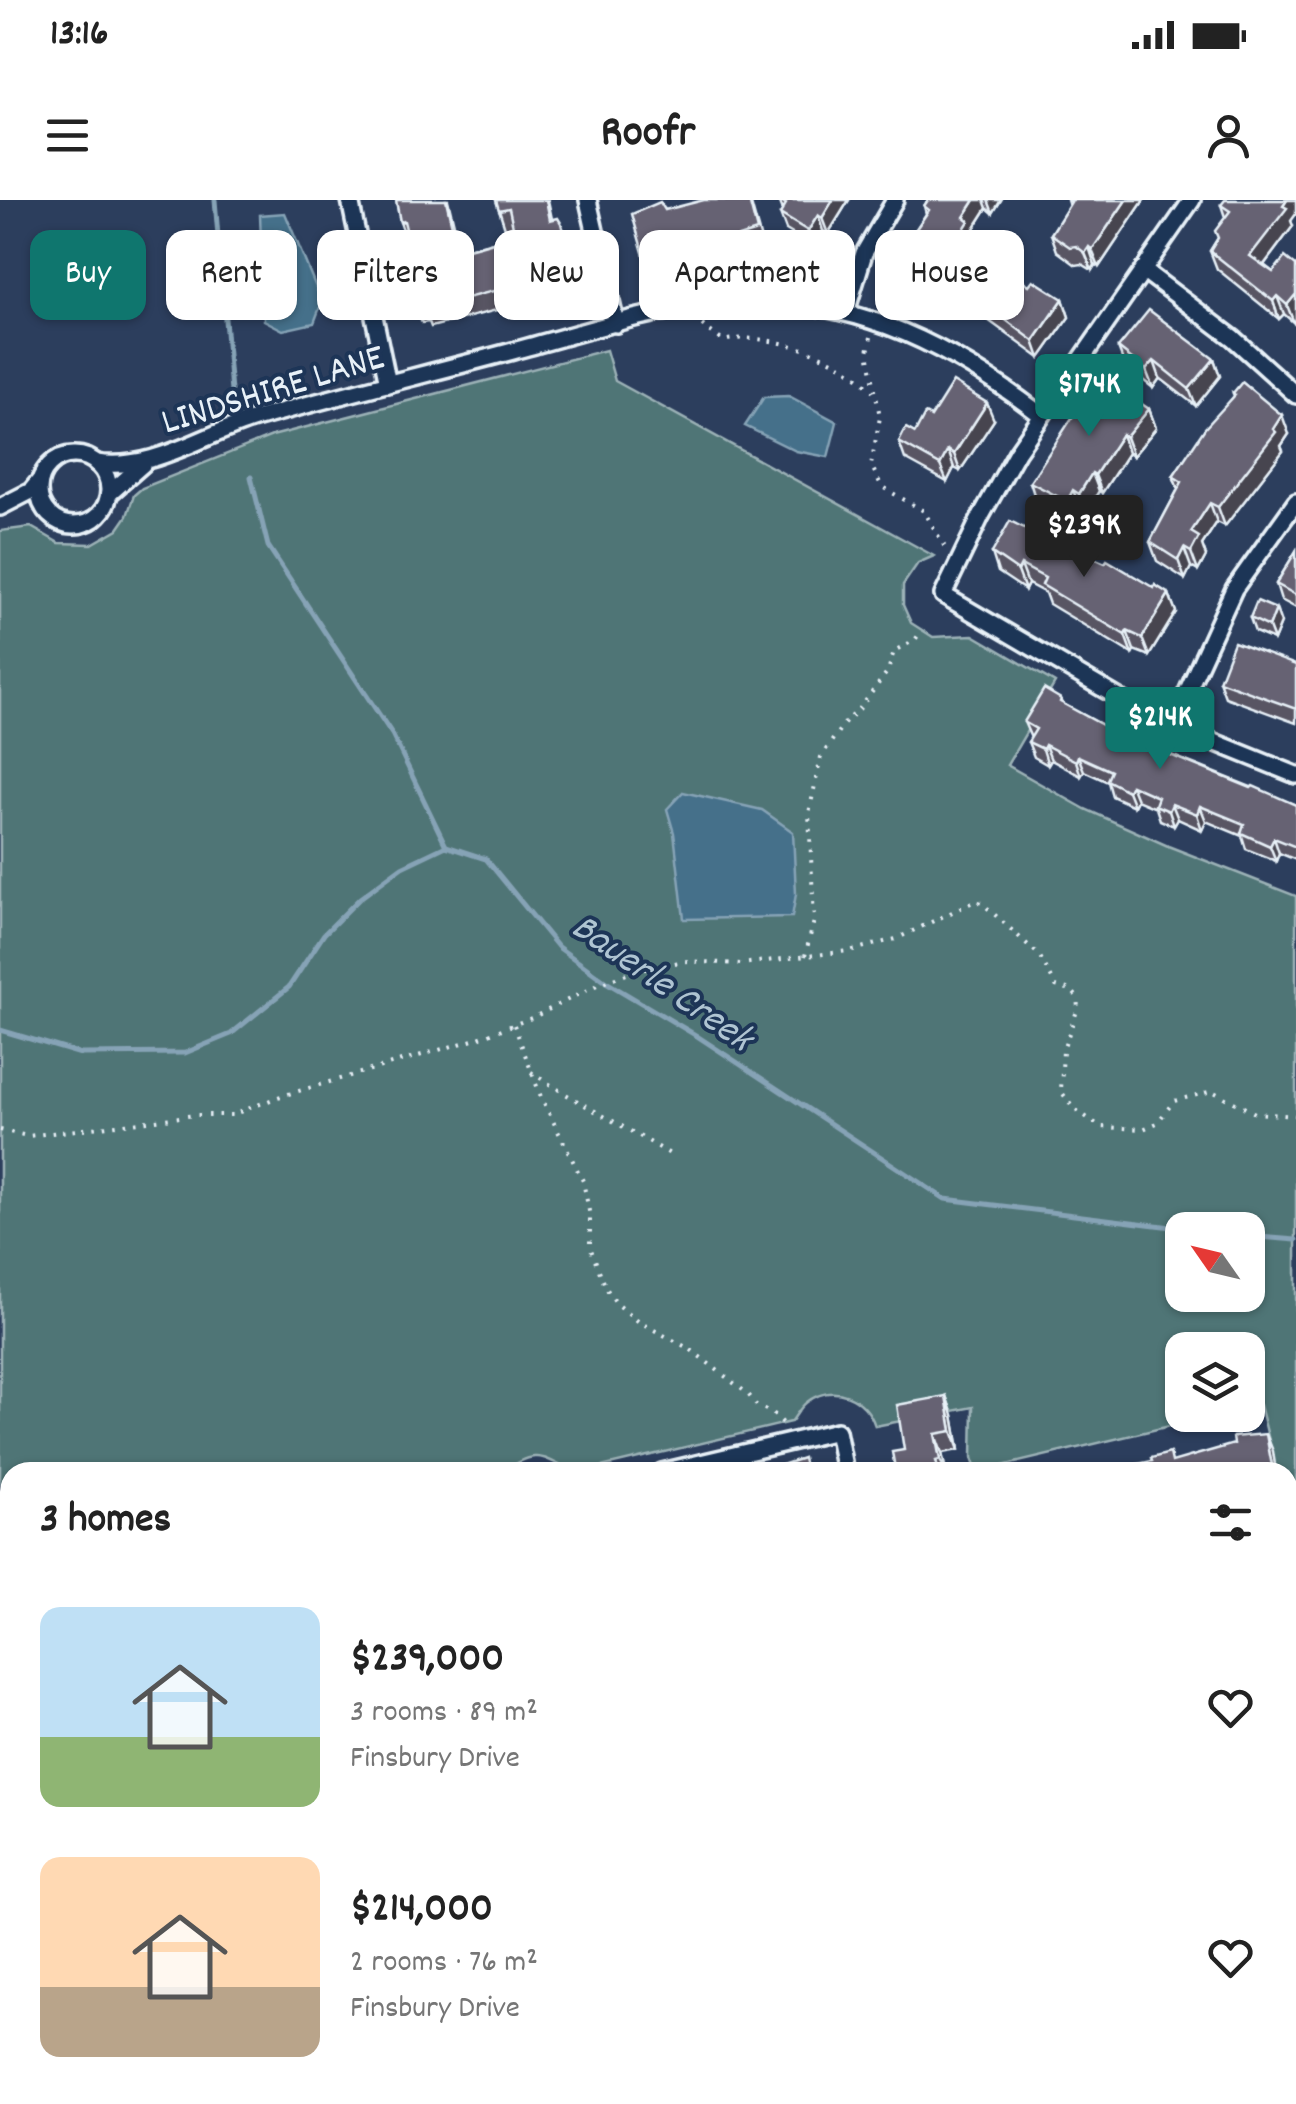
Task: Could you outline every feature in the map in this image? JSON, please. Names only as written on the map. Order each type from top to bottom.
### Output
[{"type":"street","points":[[350,200],[388,384]]},
{"type":"street","points":[[588,200],[616,324]]},
{"type":"street","points":[[855,282],[864,252],[895,200]]},
{"type":"street","points":[[1192,200],[1041,415],[996,486],[943,596],[1106,692],[1172,726],[1296,776]]},
{"type":"street","points":[[1143,270],[1233,338],[1296,395]]},
{"type":"street","name":"LINDSHIRE LANE","points":[[855,315],[902,329],[938,346],[1041,415]]},
{"type":"street","name":"LINDSHIRE LANE","points":[[0,508],[31,491],[46,470],[64,456],[124,465],[146,461],[252,420],[639,319]]},
{"type":"street","name":"LINDSHIRE LANE","points":[[0,508],[47,513],[67,525],[78,525],[99,515],[109,494],[146,461]]},
{"type":"street","points":[[96,463],[104,472],[109,494]]},
{"type":"street","points":[[40,480],[41,503],[47,513]]},
{"type":"street","points":[[1172,726],[1234,590],[1296,502]]},
{"type":"street","points":[[705,1462],[837,1431],[843,1462]]},
{"type":"path","points":[[702,324],[723,341],[738,337],[810,350],[852,370],[876,396]]},
{"type":"path","points":[[871,337],[868,352],[880,417],[871,465],[875,477],[882,487],[924,511],[946,549]]},
{"type":"path","points":[[805,956],[814,905],[809,813],[822,757],[842,726],[888,671],[894,651],[908,645],[920,633]]},
{"type":"path","points":[[0,1130],[28,1136],[196,1115],[232,1116],[278,1097],[473,1040],[635,971],[685,961],[740,964],[849,951],[896,939],[975,901],[1040,955],[1056,986],[1071,990],[1077,997],[1078,1008],[1063,1050],[1061,1090],[1074,1108],[1101,1128],[1143,1129],[1158,1123],[1174,1101],[1212,1091],[1255,1114],[1296,1116]]},
{"type":"path","points":[[514,1025],[530,1072],[584,1181],[590,1247],[600,1278],[616,1303],[639,1322],[690,1349],[784,1424]]},
{"type":"path","points":[[530,1072],[673,1156]]},
{"type":"green space","points":[[606,350],[615,381],[934,556],[918,563],[903,585],[903,605],[911,623],[933,637],[973,635],[1055,683],[1007,765],[1085,809],[1296,896],[1296,1462],[1274,1462],[1265,1425],[1265,1332],[1165,1332],[1165,1427],[1019,1462],[973,1462],[973,1407],[875,1426],[856,1400],[827,1393],[807,1402],[791,1422],[622,1462],[553,1462],[536,1457],[519,1462],[0,1462],[0,531],[31,527],[59,543],[92,544],[118,529],[134,495],[142,488],[272,436]]},
{"type":"water","points":[[285,213],[292,230],[261,230],[260,215]]},
{"type":"water","points":[[297,242],[317,290],[317,315],[314,323],[283,330],[264,320],[297,320]]},
{"type":"water","points":[[789,396],[837,422],[828,457],[796,451],[745,426],[764,397]]},
{"type":"water","points":[[683,792],[762,810],[793,832],[796,894],[792,917],[684,919],[674,833],[667,809]]},
{"type":"building","points":[[396,200],[446,200],[453,230],[406,230],[404,221],[400,222]]},
{"type":"building","points":[[496,200],[546,200],[550,220],[558,218],[563,230],[514,230],[509,208],[499,210]]},
{"type":"building","points":[[704,200],[749,200],[757,230],[639,230],[639,238],[632,214],[660,202],[665,210]]},
{"type":"building","points":[[779,200],[833,200],[809,230],[780,214],[786,204]]},
{"type":"building","points":[[928,200],[975,200],[964,217],[969,221],[963,230],[915,230],[929,210],[924,206]]},
{"type":"building","points":[[1069,200],[1126,200],[1092,250],[1089,247],[1085,253],[1051,234]]},
{"type":"building","points":[[1225,200],[1287,200],[1283,206],[1287,208],[1250,256],[1273,272],[1285,257],[1296,266],[1296,294],[1287,305],[1277,296],[1273,301],[1210,251],[1218,238],[1215,231],[1230,211],[1221,205]]},
{"type":"building","points":[[494,242],[494,291],[474,296],[474,248]]},
{"type":"building","points":[[1033,280],[1063,299],[1034,341],[1006,320],[1024,320],[1024,281],[1029,285]]},
{"type":"building","points":[[1149,310],[1214,359],[1189,389],[1154,361],[1146,370],[1118,348]]},
{"type":"building","points":[[1100,375],[1149,409],[1126,437],[1122,434],[1079,494],[1073,490],[1067,501],[1030,482]]},
{"type":"building","points":[[953,382],[987,403],[954,454],[948,450],[940,465],[899,442],[906,428],[915,433],[925,414],[931,417]]},
{"type":"building","points":[[1242,382],[1282,415],[1273,429],[1276,432],[1218,507],[1210,503],[1191,532],[1199,537],[1191,552],[1184,548],[1178,560],[1150,542],[1182,482],[1173,476]]},
{"type":"building","points":[[1010,521],[1049,540],[1055,531],[1068,540],[1066,544],[1082,553],[1105,563],[1107,560],[1169,594],[1142,638],[1127,631],[1125,635],[1042,585],[1045,578],[1021,565],[1018,571],[992,553]]},
{"type":"building","points":[[1296,551],[1296,595],[1276,584]]},
{"type":"building","points":[[1257,601],[1276,609],[1269,627],[1250,618]]},
{"type":"building","points":[[1234,642],[1296,665],[1296,709],[1219,681]]},
{"type":"building","points":[[1044,689],[1121,735],[1296,805],[1296,847],[1274,838],[1270,846],[1241,833],[1244,824],[1200,806],[1197,814],[1172,804],[1169,811],[1155,805],[1158,797],[1131,785],[1128,791],[1107,780],[1111,771],[1078,756],[1076,761],[1045,745],[1043,749],[1028,742],[1036,729],[1024,722]]},
{"type":"building","points":[[946,1396],[952,1431],[935,1434],[940,1460],[894,1462],[892,1452],[904,1450],[897,1405]]},
{"type":"building","points":[[1266,1434],[1271,1462],[1172,1462],[1234,1444],[1233,1437]]},
{"type":"building","points":[[1170,1453],[1172,1462],[1147,1462],[1151,1458]]},
{"type":"waterway","points":[[215,200],[231,391]]},
{"type":"waterway","points":[[251,477],[268,546],[392,734],[446,846]]},
{"type":"waterway","name":"Bauerle Creek","points":[[0,1030],[81,1054],[185,1053],[231,1034],[289,987],[324,934],[360,898],[402,867],[446,846],[486,859],[558,947],[606,982],[697,1036],[945,1199],[1165,1226]]},
{"type":"waterway","name":"Bauerle Creek","points":[[1265,1237],[1296,1240]]}]
